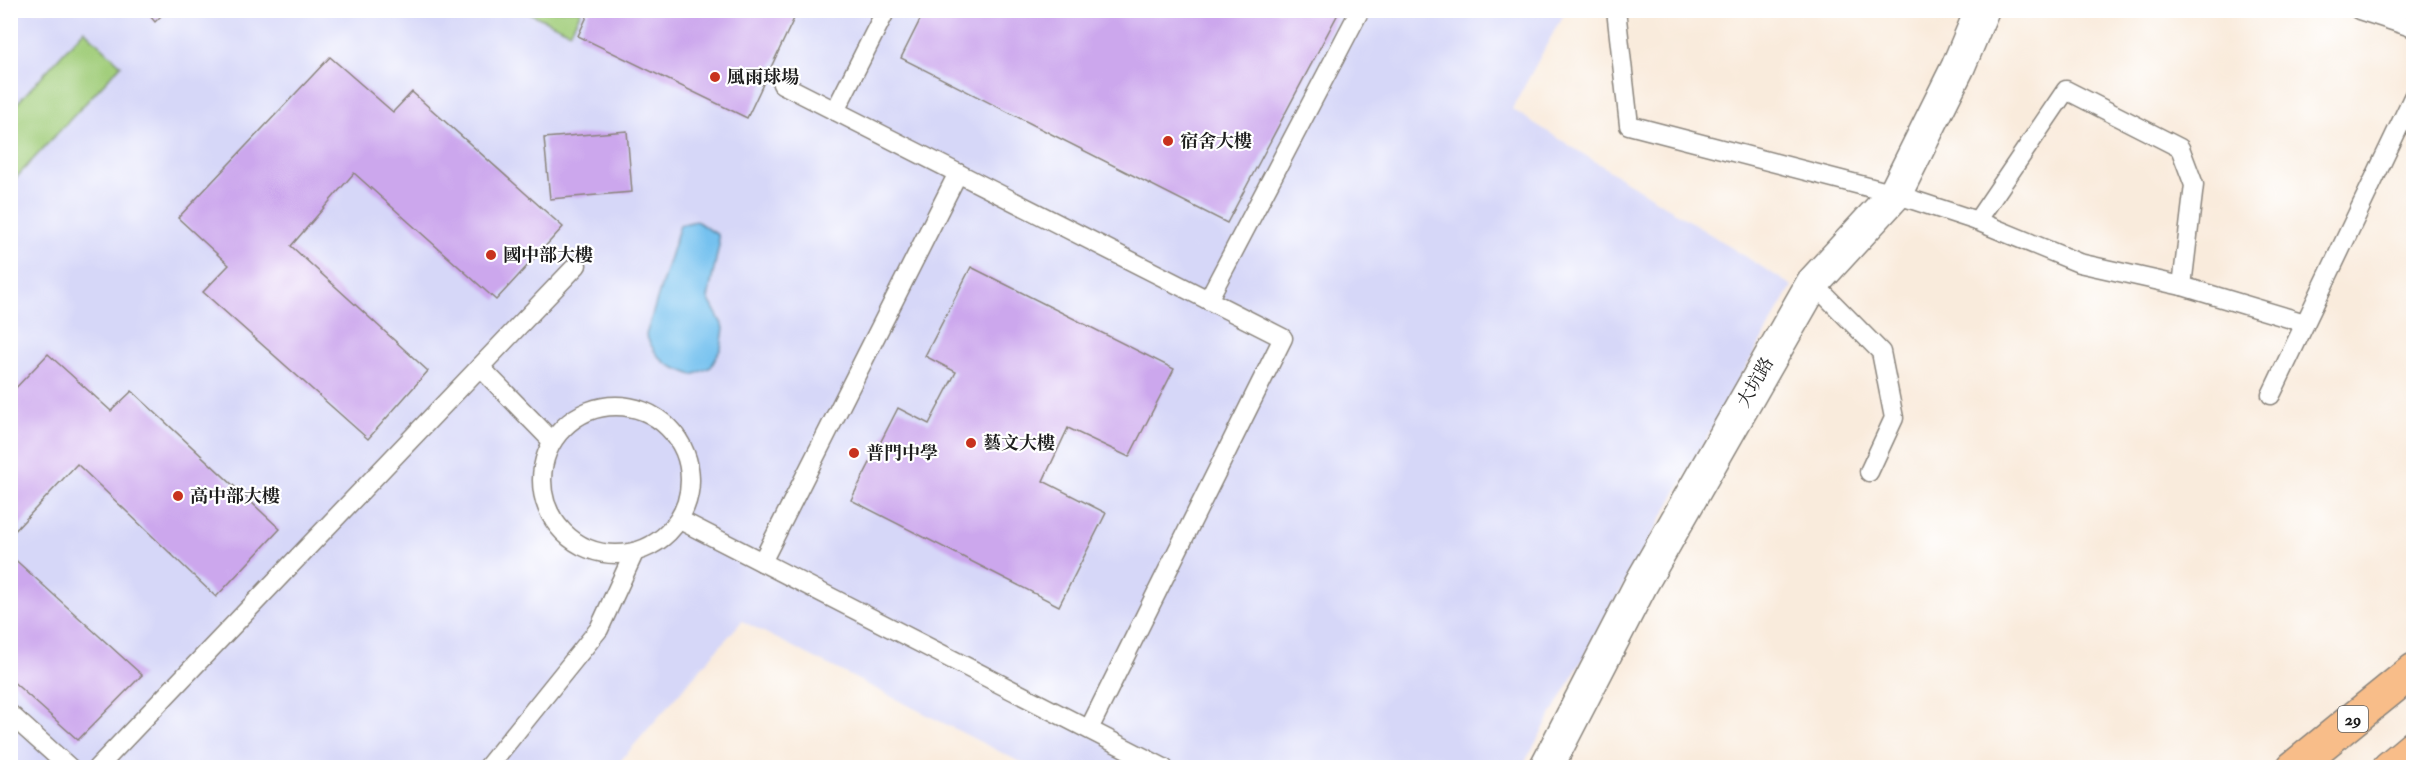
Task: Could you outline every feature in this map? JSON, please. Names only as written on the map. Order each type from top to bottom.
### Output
[{"type":"main road","name":"29","points":[[2293,768],[2414,670]]},
{"type":"main road","points":[[2389,768],[2414,747]]},
{"type":"street","name":"大坑路","points":[[1546,768],[1641,584],[1812,283],[1895,194],[1958,67],[1983,10]]},
{"type":"lane","points":[[835,111],[886,10]]},
{"type":"lane","points":[[1208,300],[1360,10]]},
{"type":"lane","points":[[1616,10],[1629,125],[1895,194],[1977,221],[2079,264],[2182,286],[2305,323]]},
{"type":"lane","points":[[2359,10],[2414,28]]},
{"type":"lane","points":[[782,84],[1283,338],[1089,729]]},
{"type":"lane","points":[[1977,221],[2066,90],[2180,148],[2194,184],[2182,286]]},
{"type":"lane","points":[[2271,395],[2414,95]]},
{"type":"lane","points":[[762,562],[958,173]]},
{"type":"lane","points":[[97,768],[577,265]]},
{"type":"lane","points":[[1812,283],[1881,352],[1894,418],[1869,472]]},
{"type":"lane","points":[[480,367],[552,441]]},
{"type":"lane","points":[[628,406],[656,417],[677,436],[689,463],[691,492],[680,520],[660,541],[634,553],[604,554],[577,544],[555,524],[543,497],[542,468],[552,441],[572,419],[598,407],[628,406]]},
{"type":"lane","points":[[680,520],[1164,768]]},
{"type":"lane","points":[[487,768],[599,629],[634,553]]},
{"type":"lane","points":[[10,714],[70,768]]},
{"type":"shaded area","name":"普門中學","points":[[10,11],[1565,11],[1512,109],[1792,286],[1522,767],[1030,767],[742,621],[615,767],[11,767]]},
{"type":"green space","points":[[581,10],[570,32],[525,11]]},
{"type":"green space","points":[[84,30],[121,65],[11,183],[11,110]]},
{"type":"water","points":[[696,221],[718,235],[719,245],[708,298],[724,328],[721,348],[711,367],[693,375],[669,365],[659,357],[646,335],[680,225]]},
{"type":"building","points":[[145,10],[167,10],[155,22]]},
{"type":"building","name":"風雨球場","points":[[590,10],[798,10],[747,118],[578,36]]},
{"type":"building","name":"宿舍大樓","points":[[925,10],[1340,10],[1227,223],[901,58]]},
{"type":"building","name":"國中部大樓","points":[[330,57],[393,112],[412,92],[563,227],[496,300],[354,173],[291,246],[428,371],[368,439],[203,292],[229,265],[178,218]]},
{"type":"building","points":[[627,131],[632,192],[550,199],[544,138]]},
{"type":"building","name":"藝文大樓","points":[[971,267],[1174,369],[1129,457],[1068,428],[1043,481],[1106,513],[1059,606],[851,500],[898,408],[929,424],[956,372],[925,356]]},
{"type":"building","name":"高中部大樓","points":[[48,354],[111,411],[132,391],[280,529],[216,597],[77,464],[10,536],[10,394]]},
{"type":"building","points":[[10,555],[142,675],[78,740],[10,679]]},
{"type":"place","name":"風雨球場","points":[[715,77]]},
{"type":"place","name":"宿舍大樓","points":[[1168,141]]},
{"type":"place","name":"國中部大樓","points":[[491,255]]},
{"type":"place","name":"藝文大樓","points":[[971,443]]},
{"type":"place","name":"普門中學","points":[[854,453]]},
{"type":"place","name":"高中部大樓","points":[[178,496]]}]
